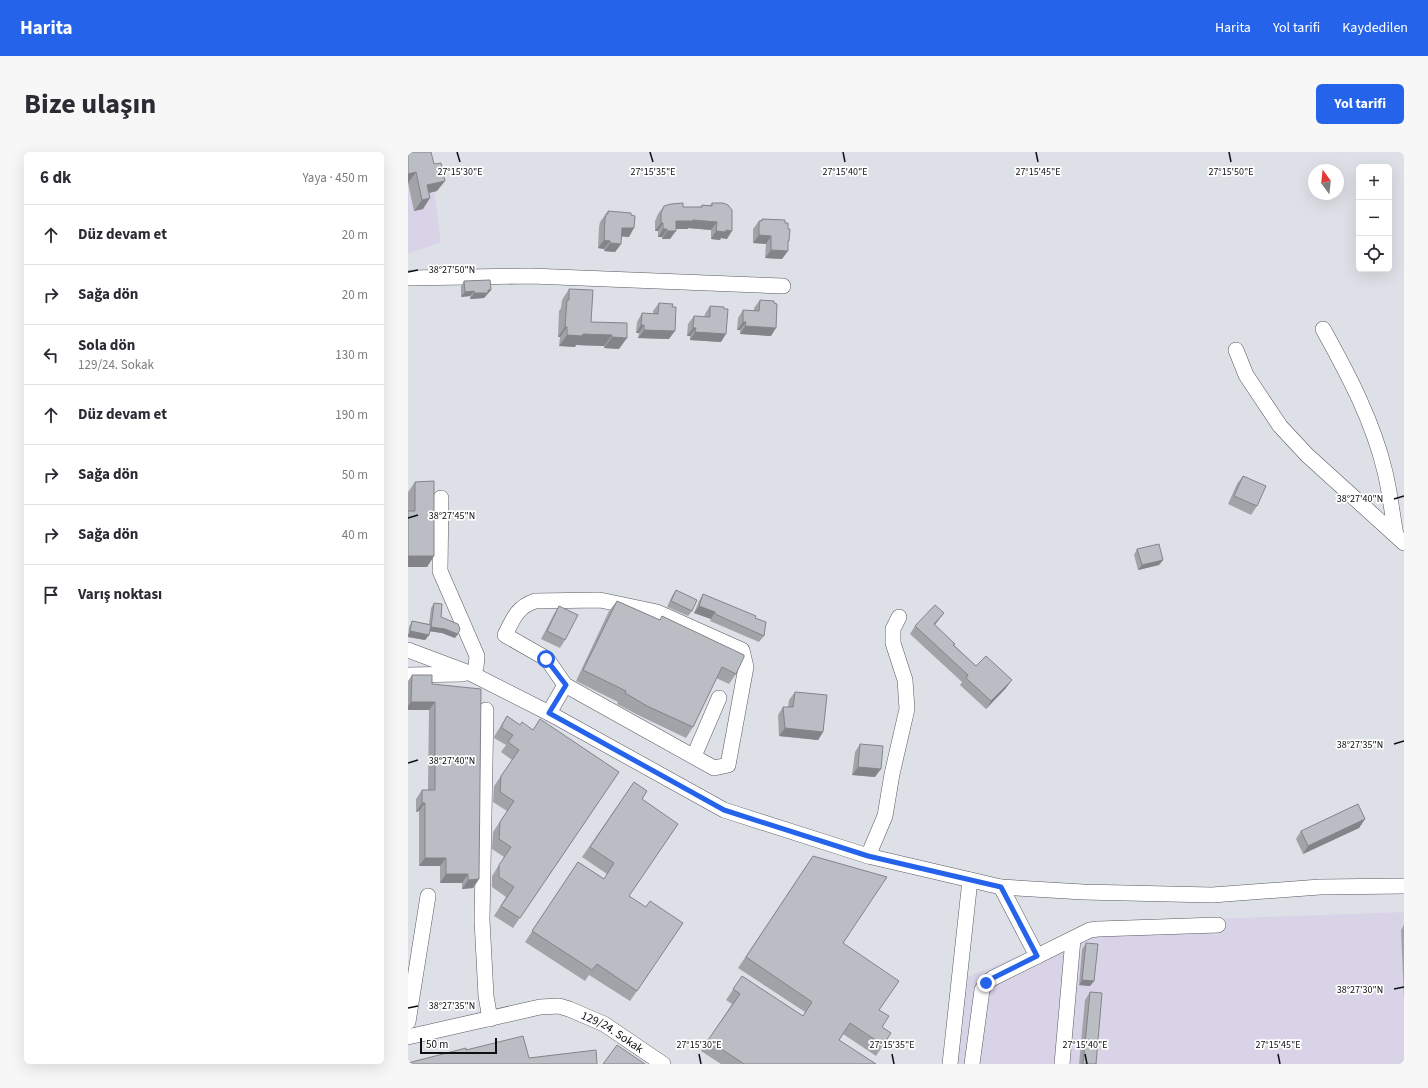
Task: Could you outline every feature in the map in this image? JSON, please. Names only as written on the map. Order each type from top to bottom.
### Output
[{"type":"street","points":[[408,278],[531,276],[783,286]]},
{"type":"street","points":[[1323,329],[1347,373],[1367,416],[1385,471],[1400,539]]},
{"type":"street","points":[[1236,350],[1246,375],[1280,426],[1307,455],[1400,539]]},
{"type":"street","points":[[440,498],[440,571],[476,656],[476,667],[472,674]]},
{"type":"street","points":[[600,600],[657,612],[742,650],[746,667],[728,765],[714,768],[566,685],[546,659],[505,635],[517,612],[522,607],[535,601],[600,600]]},
{"type":"street","points":[[868,856],[885,816],[892,774],[907,709],[905,680],[893,643],[893,630],[899,617]]},
{"type":"street","points":[[408,650],[472,674],[549,713],[724,810],[868,856],[1001,887],[1083,892],[1212,895],[1320,887],[1404,886]]},
{"type":"street","points":[[408,675],[472,674]]},
{"type":"street","points":[[549,713],[566,685]]},
{"type":"street","points":[[694,756],[719,698]]},
{"type":"street","points":[[408,1037],[490,1019],[486,996],[482,920],[486,710]]},
{"type":"street","points":[[950,1064],[970,880]]},
{"type":"street","points":[[1001,887],[1037,956]]},
{"type":"street","points":[[408,1022],[428,896]]},
{"type":"street","points":[[972,1064],[982,990],[986,983],[993,978],[1090,930],[1218,925]]},
{"type":"street","points":[[1062,1064],[1073,939]]},
{"type":"street","name":"129/24. Sokak","points":[[490,1019],[540,1007],[560,1006],[604,1024],[663,1064]]},
{"type":"shaded area","points":[[408,152],[429,152],[441,242],[408,254]]},
{"type":"shaded area","points":[[1404,912],[1404,1064],[958,1064],[968,977],[1095,923]]},
{"type":"building","points":[[408,152],[431,152],[434,164],[441,163],[445,181],[427,185],[430,198],[422,200],[416,172],[408,174]]},
{"type":"building","points":[[683,203],[683,207],[702,207],[702,205],[712,206],[712,203],[723,203],[728,205],[732,210],[732,231],[716,231],[717,222],[693,220],[676,221],[676,231],[667,231],[667,229],[663,229],[663,223],[661,223],[661,213],[664,206]]},
{"type":"building","points":[[608,211],[631,213],[631,215],[635,216],[634,228],[622,228],[621,244],[610,243],[610,241],[604,240],[605,219]]},
{"type":"building","points":[[762,219],[785,220],[785,223],[788,223],[788,229],[790,229],[788,251],[771,250],[771,236],[759,235],[759,221],[762,221]]},
{"type":"building","points":[[490,280],[491,290],[488,290],[488,293],[474,293],[474,291],[465,292],[464,281]]},
{"type":"building","points":[[569,289],[593,290],[591,322],[627,323],[627,338],[612,337],[612,335],[567,335],[567,327],[565,327]]},
{"type":"building","points":[[760,300],[774,301],[774,303],[777,304],[776,328],[745,326],[746,322],[743,322],[743,310],[759,311]]},
{"type":"building","points":[[659,303],[673,304],[672,307],[676,307],[675,331],[644,330],[644,325],[641,325],[642,313],[658,314]]},
{"type":"building","points":[[710,306],[724,307],[724,309],[728,309],[726,334],[695,332],[696,328],[693,328],[694,316],[710,317]]},
{"type":"building","points":[[1243,476],[1266,486],[1257,506],[1234,496]]},
{"type":"building","points":[[434,481],[434,556],[408,556],[408,511],[415,511],[415,482]]},
{"type":"building","points":[[1159,544],[1163,560],[1142,565],[1137,549]]},
{"type":"building","points":[[676,590],[697,600],[692,611],[671,601]]},
{"type":"building","points":[[703,594],[756,616],[755,618],[766,622],[764,636],[715,614],[715,612],[699,606]]},
{"type":"building","points":[[617,601],[660,620],[662,616],[744,655],[736,674],[722,667],[693,727],[647,706],[625,693],[626,691],[583,670]]},
{"type":"building","points":[[434,603],[442,604],[441,617],[458,624],[460,629],[458,634],[445,629],[431,627]]},
{"type":"building","points":[[935,605],[944,613],[934,624],[955,644],[953,645],[976,666],[986,656],[1012,680],[991,701],[966,678],[968,675],[915,626]]},
{"type":"building","points":[[559,606],[578,615],[565,640],[547,631]]},
{"type":"building","points":[[412,621],[431,625],[429,635],[410,631]]},
{"type":"building","points":[[412,675],[432,675],[432,684],[481,689],[479,879],[468,880],[468,874],[446,874],[446,858],[425,858],[425,803],[422,803],[422,790],[435,790],[435,702],[411,702]]},
{"type":"building","points":[[795,692],[827,695],[823,732],[785,728],[783,707],[793,707]]},
{"type":"building","points":[[507,716],[520,725],[522,722],[533,730],[540,719],[619,772],[520,918],[501,906],[514,887],[499,877],[499,865],[511,847],[499,839],[500,822],[514,801],[500,792],[501,776],[519,750],[508,742],[513,735],[502,728]]},
{"type":"building","points":[[860,744],[883,746],[881,769],[858,767]]},
{"type":"building","points":[[634,782],[647,791],[642,799],[678,824],[629,896],[646,907],[650,901],[683,923],[637,991],[597,964],[592,970],[532,931],[578,862],[604,879],[614,863],[590,847]]},
{"type":"building","points":[[1358,804],[1365,819],[1308,846],[1301,831]]},
{"type":"building","points":[[813,856],[887,877],[843,943],[899,981],[879,1010],[889,1016],[882,1027],[891,1033],[883,1045],[850,1023],[839,1040],[876,1064],[744,1064],[708,1040],[740,994],[733,989],[742,976],[803,1016],[812,1002],[746,957]]},
{"type":"building","points":[[1086,943],[1098,944],[1094,981],[1082,980]]},
{"type":"building","points":[[1090,992],[1102,993],[1096,1064],[1083,1064]]},
{"type":"building","points":[[523,1036],[529,1058],[596,1050],[597,1064],[408,1064],[466,1048],[466,1050]]},
{"type":"building","points":[[617,1045],[645,1064],[603,1064]]},
{"type":"route","points":[[546,659],[566,685],[549,713],[724,810],[868,856],[1001,887],[1037,956],[986,983]]}]
